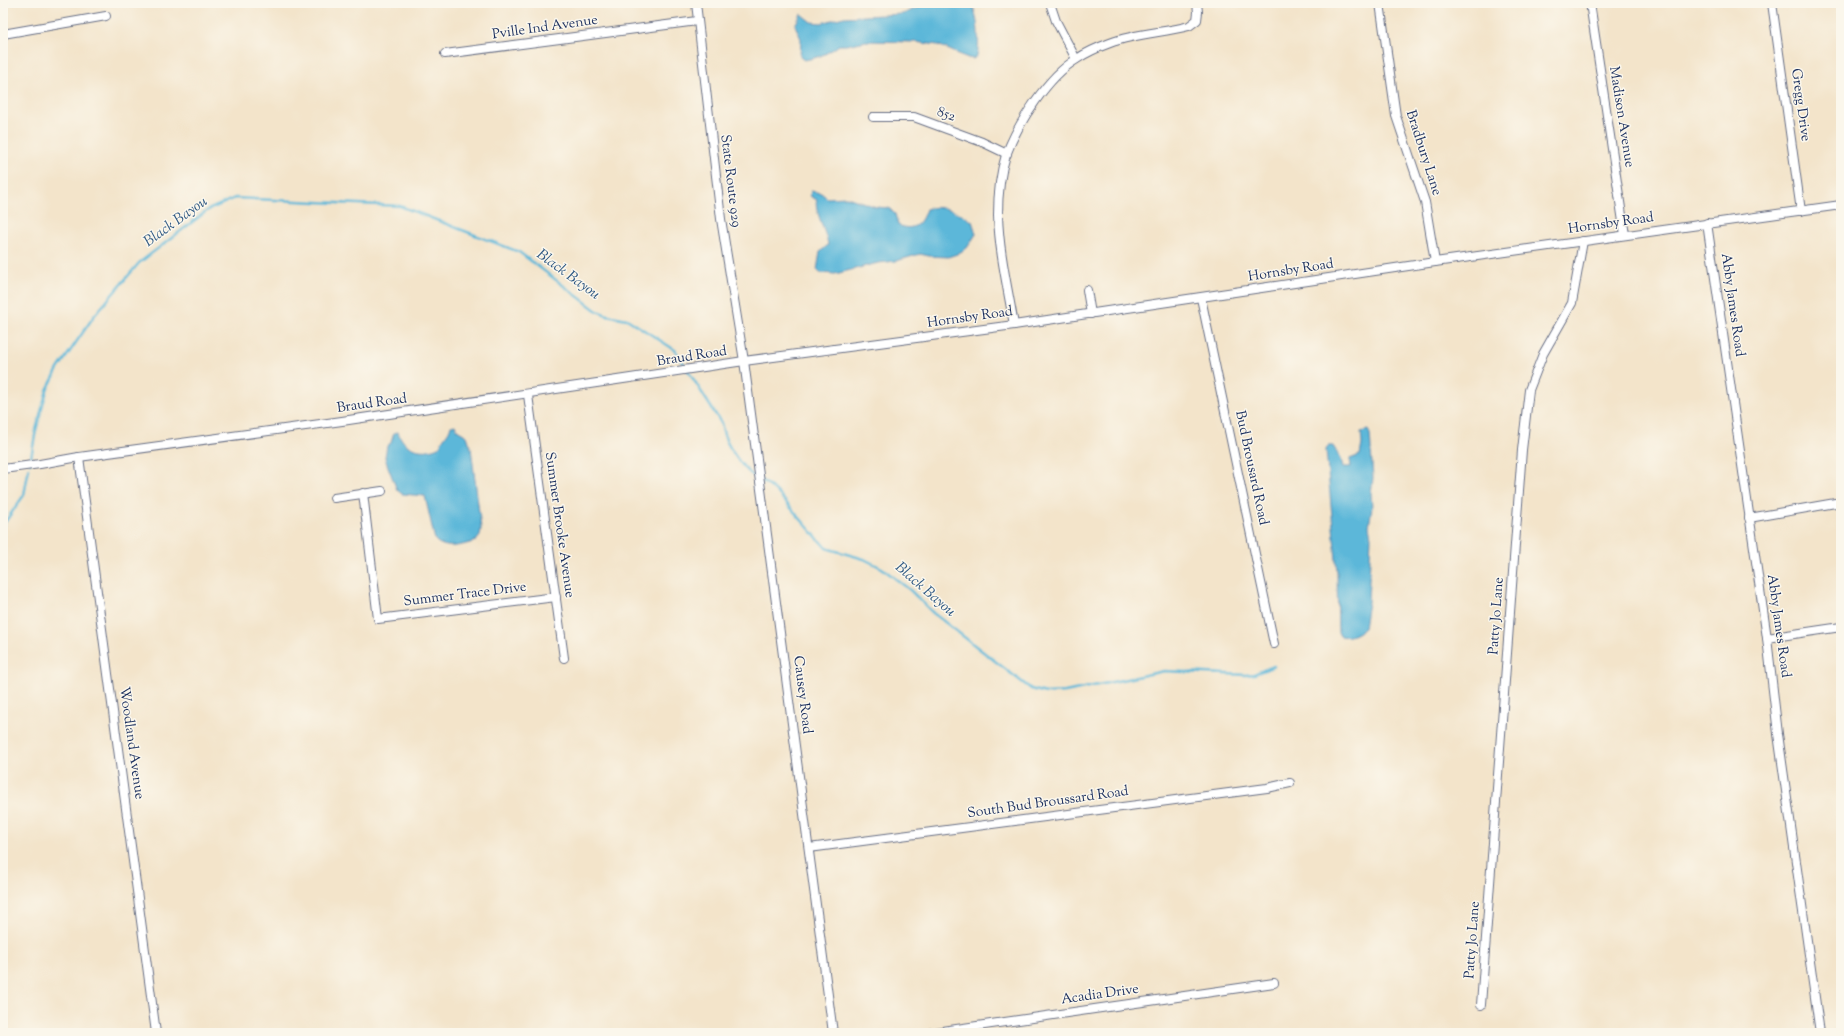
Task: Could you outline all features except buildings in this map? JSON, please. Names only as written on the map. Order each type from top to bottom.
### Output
[{"type":"street","name":"State Route 929","points":[[696,3],[721,219],[744,361]]},
{"type":"street","points":[[1050,3],[1056,21],[1076,59]]},
{"type":"street","points":[[1014,325],[1000,241],[998,215],[1000,180],[1007,154],[1019,128],[1038,97],[1055,78],[1076,59],[1099,47],[1124,38],[1185,27],[1193,24],[1197,20],[1197,3]]},
{"type":"street","name":"Bradbury Lane","points":[[1380,3],[1396,116],[1425,202],[1435,262]]},
{"type":"street","name":"Madison Avenue","points":[[1590,3],[1625,235]]},
{"type":"street","name":"Gregg Drive","points":[[1772,3],[1801,211]]},
{"type":"street","points":[[3,34],[106,16]]},
{"type":"street","name":"Pville Ind Avenue","points":[[445,54],[697,21]]},
{"type":"street","name":"852","points":[[873,117],[914,117],[982,142],[1007,154]]},
{"type":"street","name":"Hornsby Road","points":[[744,361],[1014,325],[1435,262],[1841,205]]},
{"type":"street","name":"Abby James Road","points":[[1707,223],[1767,638],[1778,734],[1820,1033]]},
{"type":"street","name":"Patty Jo Lane","points":[[1481,1005],[1522,450],[1529,390],[1543,354],[1572,303],[1583,241]]},
{"type":"street","points":[[1088,290],[1091,314]]},
{"type":"street","name":"Bud Brousard Road","points":[[1202,298],[1274,644]]},
{"type":"street","name":"Braud Road","points":[[3,469],[40,464],[79,456],[528,395],[682,372],[744,361]]},
{"type":"street","name":"Causey Road","points":[[744,361],[833,1033]]},
{"type":"street","name":"Summer Brooke Avenue","points":[[528,395],[564,658]]},
{"type":"street","name":"Woodland Avenue","points":[[79,456],[156,1033]]},
{"type":"street","points":[[334,498],[382,491]]},
{"type":"street","name":"Summer Trace Drive","points":[[363,493],[378,619],[556,597]]},
{"type":"street","points":[[1749,518],[1841,502]]},
{"type":"street","points":[[1767,638],[1841,627]]},
{"type":"street","name":"South Bud Broussard Road","points":[[809,848],[1267,788],[1290,783]]},
{"type":"street","name":"Acadia Drive","points":[[929,1033],[1274,983]]},
{"type":"water","points":[[924,3],[971,3],[978,29],[977,56],[973,59],[968,58],[938,45],[915,42],[866,41],[839,45],[827,53],[814,58],[804,60],[800,57],[801,39],[795,25],[801,14],[811,22],[821,23],[844,17],[903,14],[924,5]]},
{"type":"water","points":[[811,191],[821,193],[827,198],[847,197],[876,207],[889,208],[895,214],[898,225],[908,228],[913,227],[922,219],[926,209],[945,208],[972,221],[976,234],[967,248],[948,257],[920,254],[896,261],[878,263],[835,274],[820,273],[817,270],[820,252],[828,245],[818,214],[816,203],[817,200],[810,196]]},
{"type":"water","points":[[455,425],[457,430],[467,436],[471,448],[481,528],[480,536],[476,541],[449,546],[435,540],[425,496],[402,494],[397,490],[385,457],[387,446],[391,443],[394,433],[398,432],[405,443],[410,447],[428,450],[440,446],[451,426]]},
{"type":"water","points":[[1368,430],[1370,434],[1373,478],[1371,493],[1372,507],[1369,526],[1371,537],[1368,602],[1364,628],[1353,635],[1340,636],[1338,632],[1337,571],[1326,450],[1328,446],[1333,446],[1341,459],[1343,467],[1351,467],[1350,459],[1360,455],[1362,444],[1361,432]]},
{"type":"waterway","name":"Black Bayou","points":[[30,463],[36,430],[47,390],[58,369],[94,316],[139,263],[208,210],[235,198],[400,206],[519,252],[597,311],[607,315],[627,319],[675,350],[721,423],[726,441],[733,453],[742,465],[757,478]]},
{"type":"waterway","name":"Black Bayou","points":[[3,525],[24,495],[29,468]]},
{"type":"waterway","name":"Black Bayou","points":[[761,480],[776,491],[826,548],[864,559],[882,568],[910,590],[933,613],[1031,689],[1046,693],[1065,692],[1164,671],[1246,675],[1254,674],[1274,666]]}]
